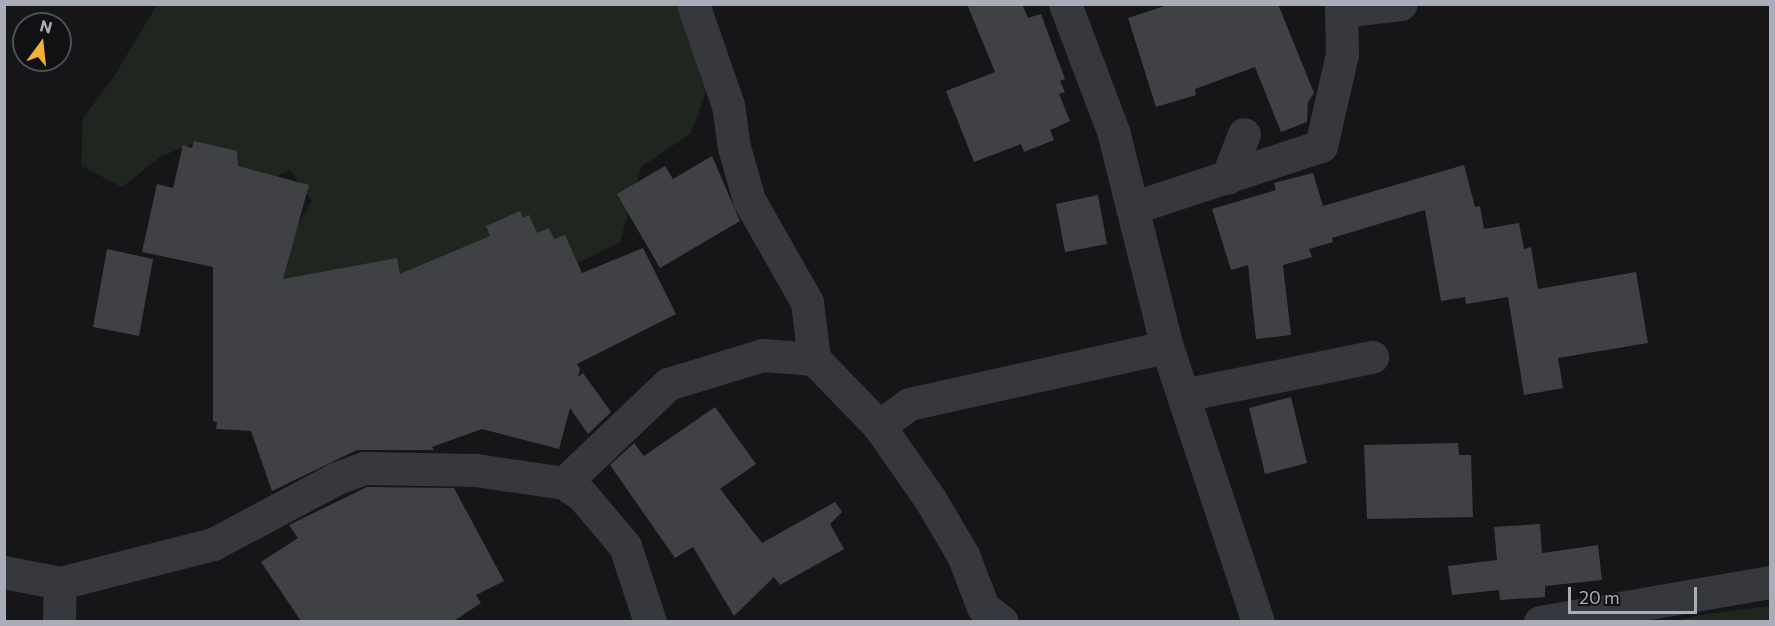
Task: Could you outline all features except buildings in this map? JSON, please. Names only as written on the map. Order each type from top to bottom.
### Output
[{"type":"street","points":[[693,4],[728,105],[734,147],[749,200],[778,257],[807,302],[814,359],[879,426],[930,499],[963,555],[983,607],[1002,621]]},
{"type":"street","points":[[1065,4],[1113,131],[1167,347],[1254,620]]},
{"type":"street","points":[[1132,208],[1321,146],[1342,54],[1341,8],[1401,4]]},
{"type":"street","points":[[1227,178],[1244,134]]},
{"type":"street","points":[[879,426],[909,404],[1167,347]]},
{"type":"street","points":[[564,483],[668,384],[762,355],[814,359]]},
{"type":"street","points":[[1183,395],[1372,357]]},
{"type":"street","points":[[4,572],[60,583],[213,544],[337,478],[364,468],[476,470],[564,483],[582,495],[625,546],[650,621]]},
{"type":"street","points":[[1540,621],[1770,582]]},
{"type":"street","points":[[59,621],[60,583]]},
{"type":"shaded area","points":[[157,5],[680,5],[707,89],[691,133],[641,167],[620,242],[575,265],[263,330],[284,247],[312,201],[290,170],[259,185],[225,160],[191,144],[162,156],[122,187],[81,166],[83,118],[113,78]]},
{"type":"shaded area","points":[[1770,606],[1770,621],[1677,621],[1699,615]]}]
